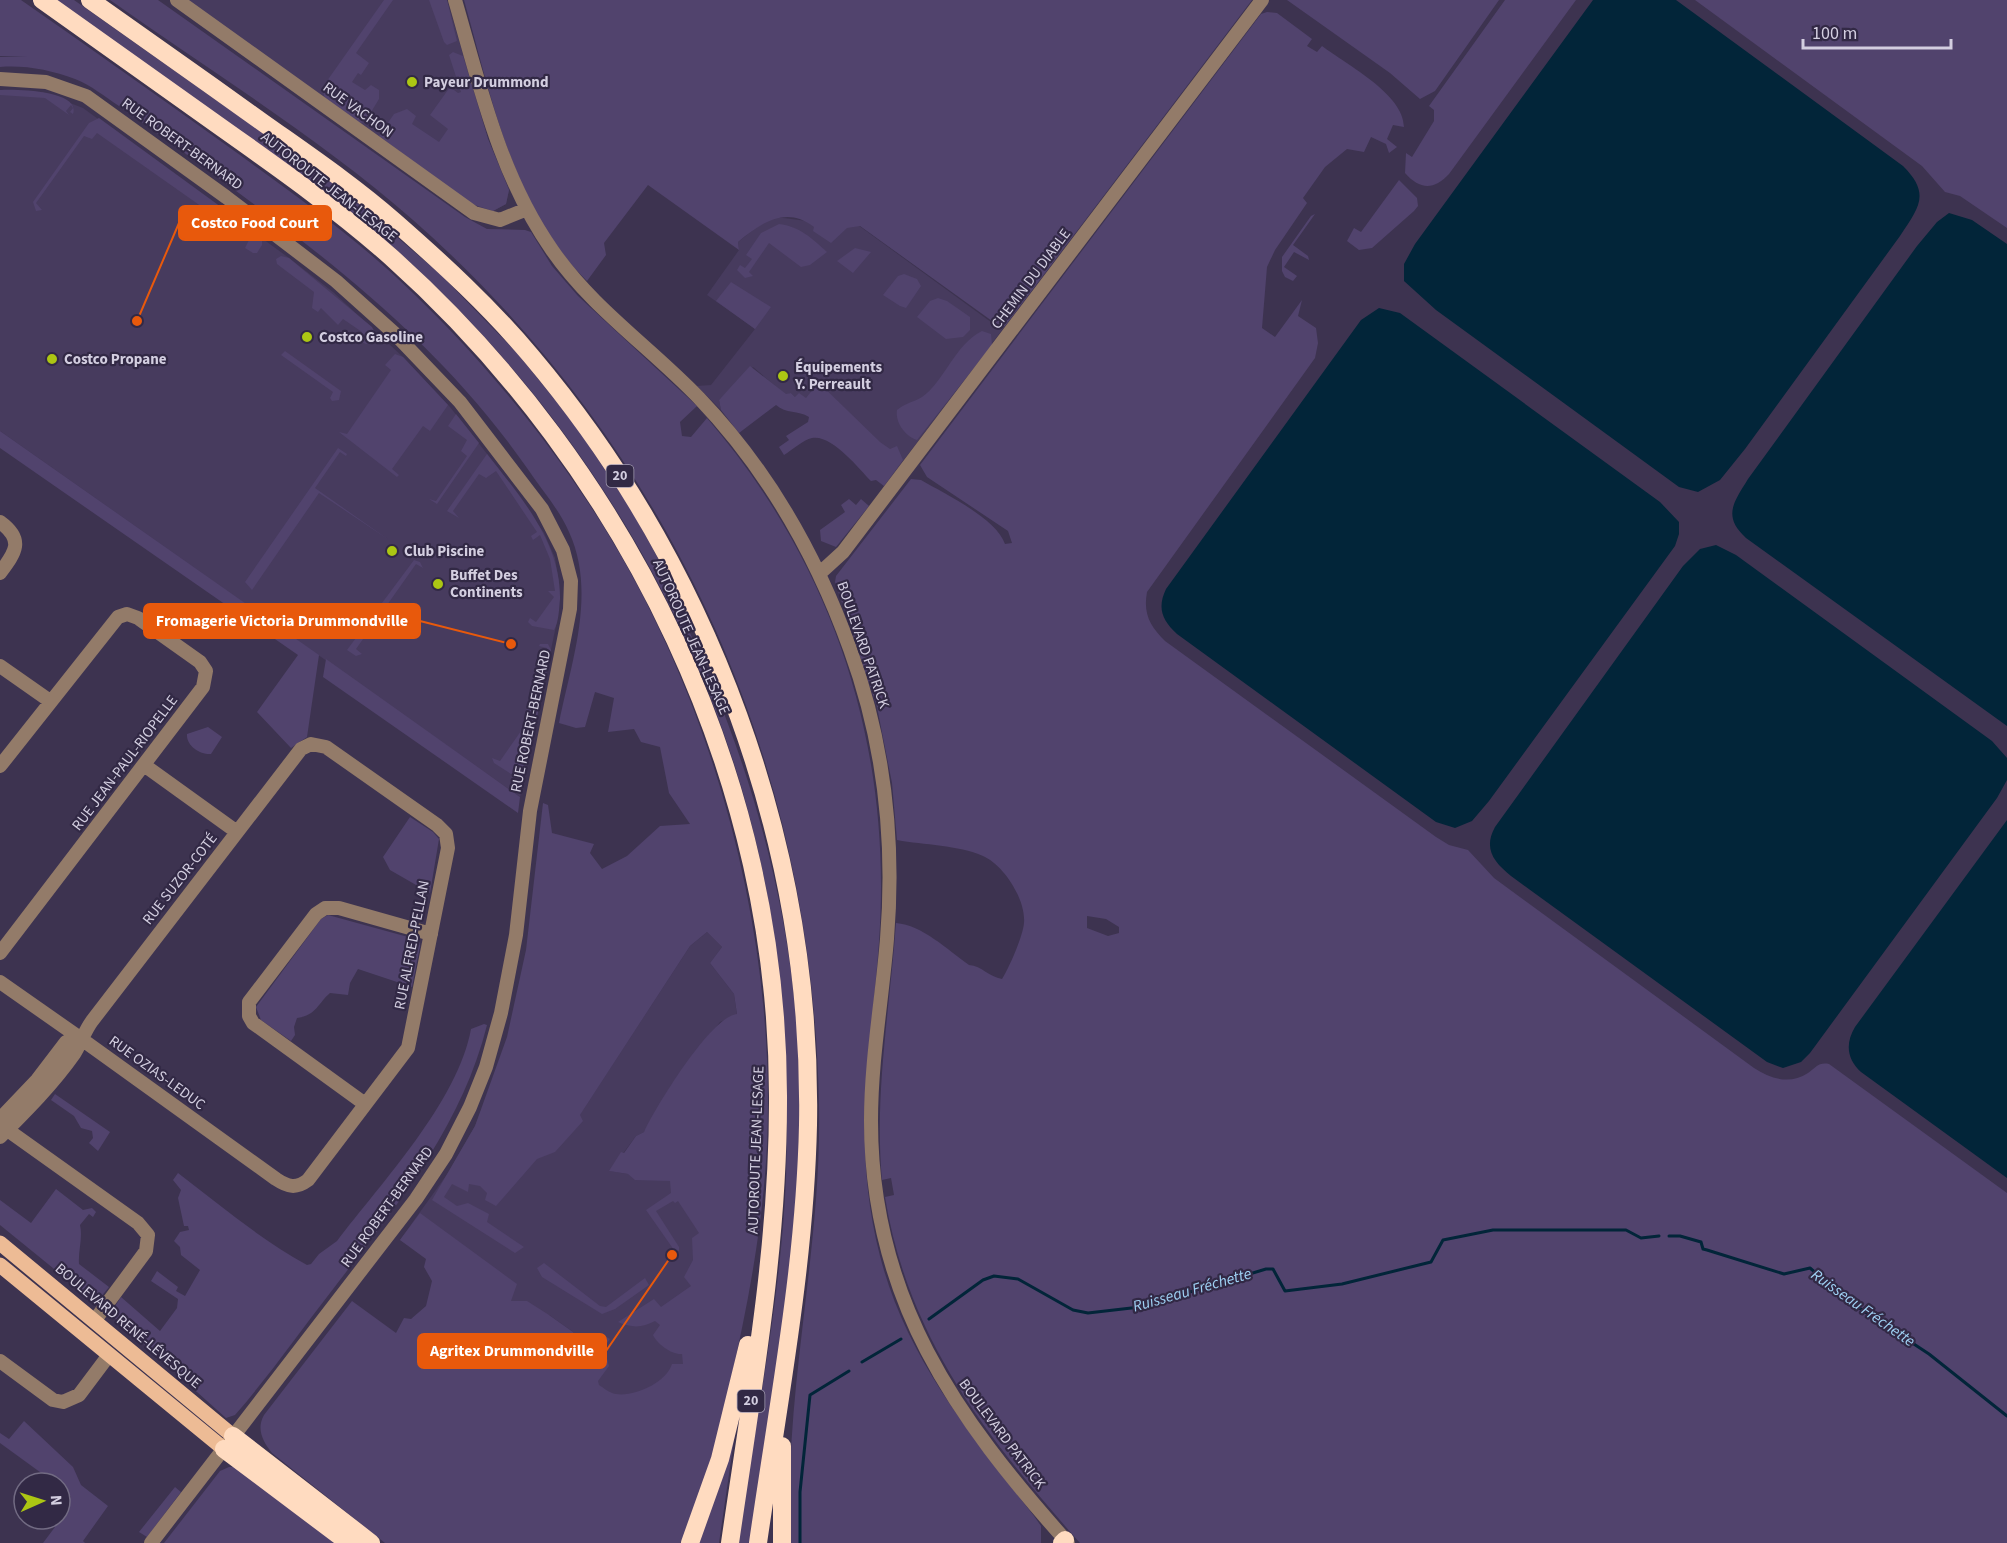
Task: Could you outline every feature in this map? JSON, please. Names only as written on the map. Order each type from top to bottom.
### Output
[{"type":"highway","name":"AUTOROUTE JEAN-LESAGE","points":[[42,0],[315,195],[410,274],[485,350],[525,396],[577,466],[627,543],[667,621],[707,715],[735,800],[758,894],[772,984],[778,1070],[777,1157],[770,1258],[730,1543]]},
{"type":"highway","name":"AUTOROUTE JEAN-LESAGE","points":[[90,0],[344,180],[388,215],[464,286],[526,351],[577,415],[628,489],[676,572],[726,683],[756,768],[779,853],[797,951],[806,1033],[807,1148],[800,1247],[758,1543]]},
{"type":"highway","points":[[690,1543],[720,1459],[770,1258]]},
{"type":"highway","points":[[782,1543],[780,1510],[783,1369]]},
{"type":"highway","points":[[229,1443],[349,1543]]},
{"type":"highway","points":[[229,1443],[371,1543]]},
{"type":"main road","name":"BOULEVARD RENÉ-LÉVESQUE","points":[[0,1243],[95,1320],[218,1426],[229,1443]]},
{"type":"main road","points":[[0,1265],[109,1354],[229,1443]]},
{"type":"street","name":"RUE VACHON","points":[[177,0],[474,213],[500,220],[527,209]]},
{"type":"street","name":"BOULEVARD PATRICK","points":[[455,0],[498,141],[527,209],[555,254],[586,292],[695,394],[739,445],[791,521],[820,573],[851,650],[868,705],[882,769],[888,819],[888,924],[871,1122],[874,1182],[888,1252],[913,1323],[951,1395],[994,1455],[1065,1542]]},
{"type":"street","name":"CHEMIN DU DIABLE","points":[[820,573],[834,562],[856,535],[1262,0]]},
{"type":"street","name":"RUE ROBERT-BERNARD","points":[[0,79],[54,83],[92,100],[254,217],[357,299],[437,376],[492,441],[553,526],[563,550],[569,574],[570,609],[528,823],[515,944],[498,1025],[476,1093],[454,1139],[429,1182],[151,1543]]},
{"type":"street","points":[[0,522],[12,532],[16,545],[12,556],[0,573]]},
{"type":"street","name":"RUE JEAN-PAUL-RIOPELLE","points":[[0,953],[205,685],[207,674],[200,662],[138,618],[124,615],[112,621],[50,701]]},
{"type":"street","points":[[0,666],[50,701],[0,766]]},
{"type":"street","name":"RUE SUZOR-COTÉ","points":[[2,1127],[24,1103],[57,1077],[76,1051],[80,1038],[297,753],[311,744]]},
{"type":"street","name":"RUE ALFRED-PELLAN","points":[[296,1186],[308,1180],[408,1048],[448,848],[443,830],[326,747],[311,744]]},
{"type":"street","points":[[144,765],[237,832]]},
{"type":"street","points":[[365,1104],[258,1027],[249,1016],[249,1002],[316,914],[325,908],[346,910],[431,934]]},
{"type":"street","name":"RUE OZIAS-LEDUC","points":[[0,982],[276,1179],[286,1185],[296,1186]]},
{"type":"street","points":[[2,1127],[138,1223],[148,1235],[146,1251],[95,1320]]},
{"type":"street","points":[[0,1361],[53,1400],[63,1402],[79,1395],[109,1354]]},
{"type":"shaded area","points":[[0,0],[21,0],[149,90],[323,216],[415,295],[507,394],[568,473],[630,572],[668,648],[700,727],[726,809],[747,893],[760,977],[767,1062],[765,1175],[749,1295],[717,1445],[682,1543],[385,1543],[272,1453],[263,1440],[261,1425],[264,1415],[352,1301],[396,1333],[404,1318],[411,1319],[426,1306],[432,1281],[424,1267],[426,1259],[400,1240],[420,1213],[517,1284],[511,1301],[527,1301],[549,1315],[573,1332],[586,1349],[603,1335],[610,1339],[604,1347],[609,1366],[598,1381],[599,1385],[609,1392],[623,1394],[640,1391],[656,1383],[669,1371],[672,1364],[683,1364],[682,1354],[669,1351],[653,1335],[660,1325],[655,1321],[637,1326],[618,1322],[654,1299],[661,1307],[691,1286],[684,1277],[693,1260],[692,1238],[699,1233],[678,1201],[675,1203],[673,1201],[656,1211],[679,1247],[679,1251],[674,1250],[646,1210],[671,1193],[670,1181],[635,1180],[628,1174],[609,1171],[621,1152],[624,1153],[636,1136],[644,1132],[671,1085],[699,1046],[726,1019],[737,1014],[734,994],[710,963],[722,947],[707,932],[690,946],[580,1115],[583,1121],[555,1152],[537,1159],[496,1206],[485,1200],[487,1193],[480,1186],[469,1184],[468,1192],[452,1184],[444,1197],[457,1206],[468,1203],[489,1214],[487,1222],[524,1247],[515,1253],[432,1200],[475,1126],[507,1037],[526,950],[543,803],[548,805],[552,833],[594,844],[590,853],[602,869],[627,856],[660,826],[690,824],[669,793],[660,747],[641,742],[634,729],[608,732],[614,698],[595,692],[585,727],[576,728],[559,723],[579,628],[581,579],[577,555],[569,532],[550,499],[492,422],[455,379],[375,301],[289,230],[158,134],[87,84],[38,69],[0,67],[0,57],[27,56],[0,56]]},
{"type":"shaded area","points":[[55,0],[74,0],[335,184],[440,274],[517,353],[576,426],[632,511],[672,584],[675,602],[724,714],[763,832],[788,954],[796,1015],[799,1135],[791,1252],[750,1543],[738,1543],[779,1269],[786,1178],[785,1039],[777,957],[760,859],[734,763],[699,670],[657,581],[607,496],[550,415],[487,339],[417,269],[354,215]]},
{"type":"shaded area","points":[[110,0],[158,0],[465,217],[487,229],[531,232],[552,266],[578,296],[697,406],[680,422],[682,436],[691,437],[707,418],[751,475],[789,535],[821,597],[846,662],[864,730],[876,799],[881,870],[879,942],[868,1061],[865,1136],[866,1175],[880,1256],[891,1293],[924,1362],[964,1425],[1041,1526],[1041,1543],[791,1543],[792,1434],[815,1216],[818,1161],[819,1106],[810,979],[789,854],[756,735],[711,620],[654,510],[585,406],[505,309],[413,220],[341,161]]},
{"type":"shaded area","points":[[186,0],[447,0],[488,139],[509,190],[506,204],[493,211],[481,209]]},
{"type":"shaded area","points":[[384,0],[393,0],[356,53],[369,63],[361,75],[358,73],[352,82],[365,90],[371,85],[379,90],[379,99],[365,122],[359,123],[325,99],[322,88]]},
{"type":"shaded area","points":[[429,0],[447,0],[457,41],[447,45],[444,42]]},
{"type":"shaded area","points":[[464,0],[1252,0],[1005,326],[999,326],[860,226],[847,228],[831,243],[813,231],[814,227],[804,221],[794,217],[784,217],[765,223],[747,235],[738,242],[739,250],[648,185],[604,243],[606,255],[587,281],[562,252],[540,220],[523,186],[495,112]]},
{"type":"shaded area","points":[[1287,0],[1499,0],[1435,91],[1420,99],[1390,73]]},
{"type":"shaded area","points":[[1505,0],[1576,0],[1449,174],[1432,185],[1416,183],[1405,173],[1406,153],[1412,157],[1434,121],[1434,110],[1429,106]]},
{"type":"shaded area","points":[[1695,0],[2007,0],[2007,228],[1960,196],[1945,192],[1922,166]]},
{"type":"shaded area","points":[[1277,13],[1312,39],[1307,46],[1317,52],[1322,46],[1372,81],[1395,103],[1402,115],[1404,127],[1393,125],[1387,139],[1397,147],[1389,153],[1386,144],[1371,137],[1364,152],[1347,149],[1325,167],[1303,198],[1307,203],[1275,250],[1267,267],[1262,328],[1275,337],[1302,300],[1298,316],[1316,328],[1318,343],[1315,358],[1147,592],[1146,607],[1149,619],[1165,641],[1436,837],[1449,845],[1468,850],[1494,878],[1754,1068],[1774,1078],[1787,1080],[1801,1077],[1820,1065],[1829,1064],[2007,1193],[2007,1543],[1080,1543],[1014,1465],[984,1425],[957,1384],[933,1341],[912,1296],[896,1248],[885,1197],[894,1195],[891,1178],[882,1180],[881,1083],[896,923],[925,933],[969,965],[1002,979],[1021,936],[1024,914],[1017,894],[1006,875],[983,856],[963,850],[897,840],[892,783],[877,707],[835,582],[836,576],[911,479],[921,480],[969,508],[1000,534],[1005,544],[1012,543],[1008,531],[927,477],[920,465],[1261,14]],"holes":[[[1087,916],[1106,919],[1119,927],[1119,933],[1108,936],[1087,928]]]},
{"type":"shaded area","points":[[453,52],[463,56],[488,139],[509,190],[506,204],[493,211],[469,203],[379,136],[394,114],[407,109],[416,116],[412,124],[439,142],[448,129],[430,115],[450,87],[458,93],[461,92],[449,55]]},
{"type":"shaded area","points":[[0,90],[42,92],[83,108],[289,258],[333,292],[403,357],[450,407],[499,469],[544,533],[555,558],[559,582],[557,621],[520,797],[0,431]]},
{"type":"shaded area","points":[[0,90],[45,93],[67,100],[73,106],[73,108],[71,105],[66,111],[69,115],[45,98],[0,95]]},
{"type":"shaded area","points":[[99,118],[262,237],[262,245],[257,253],[245,248],[249,240],[97,133],[92,139],[84,136],[36,203],[42,210],[36,211],[33,202],[89,123]]},
{"type":"shaded area","points":[[1399,180],[1417,198],[1418,206],[1372,248],[1359,250],[1347,241],[1354,228],[1361,232]]},
{"type":"shaded area","points":[[836,209],[995,325],[1005,326],[884,486],[791,393],[786,395],[753,367],[719,400],[721,410],[697,386],[711,385],[755,329],[707,295],[739,250],[738,242],[763,222],[776,217],[807,221],[815,227]]},
{"type":"shaded area","points":[[1315,214],[1293,245],[1308,256],[1309,260],[1294,252],[1284,267],[1297,276],[1293,281],[1285,277],[1282,271],[1282,257],[1311,216]]},
{"type":"shaded area","points":[[779,224],[799,230],[827,252],[810,265],[801,267],[769,243],[749,272],[753,276],[745,278],[737,270],[740,265],[745,268],[752,259],[746,255],[761,233]]},
{"type":"shaded area","points":[[855,248],[871,252],[853,273],[837,261]]},
{"type":"shaded area","points":[[281,256],[289,258],[372,327],[375,333],[373,341],[366,344],[357,340],[362,332],[343,319],[338,325],[321,308],[318,312],[312,308],[314,292],[277,264],[276,259]]},
{"type":"shaded area","points":[[904,274],[917,279],[921,286],[906,308],[883,295],[898,276]]},
{"type":"shaded area","points":[[731,282],[771,307],[755,329],[716,301]]},
{"type":"shaded area","points":[[938,298],[947,301],[970,317],[970,330],[963,337],[946,339],[917,317],[930,301]]},
{"type":"shaded area","points":[[982,331],[991,334],[992,345],[917,440],[909,435],[899,424],[897,410],[922,397],[930,390],[964,345]]},
{"type":"shaded area","points":[[285,351],[341,391],[339,400],[332,401],[330,398],[333,392],[281,355]]},
{"type":"shaded area","points":[[395,354],[403,357],[448,405],[430,431],[423,426],[392,469],[399,475],[397,477],[339,432],[347,434],[391,370],[385,365]]},
{"type":"shaded area","points":[[750,366],[786,394],[791,393],[795,397],[799,393],[806,398],[814,388],[808,383],[813,377],[880,442],[890,449],[897,446],[903,460],[884,486],[876,480],[871,481],[836,447],[820,438],[809,439],[784,455],[779,447],[789,440],[786,436],[808,422],[809,417],[805,415],[784,410],[776,405],[739,433],[721,410],[719,400]]},
{"type":"shaded area","points":[[456,414],[479,443],[437,504],[429,499],[436,501],[467,456],[461,451],[467,440],[448,426]]},
{"type":"shaded area","points":[[0,431],[319,655],[307,737],[291,748],[257,712],[298,655],[0,448]]},
{"type":"shaded area","points":[[338,448],[347,454],[346,456],[340,452],[315,488],[389,540],[319,493],[252,590],[245,582]]},
{"type":"shaded area","points":[[487,454],[525,503],[554,558],[559,578],[560,599],[558,619],[554,630],[532,626],[528,622],[530,618],[536,622],[554,597],[548,591],[555,591],[550,559],[540,535],[533,540],[531,536],[537,532],[496,471],[486,478],[479,474],[453,511],[459,518],[447,511]]},
{"type":"shaded area","points":[[849,499],[856,505],[861,499],[869,506],[836,547],[821,541],[820,530],[845,512],[841,505]]},
{"type":"shaded area","points":[[414,560],[420,562],[423,568],[416,564],[356,649],[362,654],[356,656],[347,650]]},
{"type":"shaded area","points":[[548,644],[551,650],[527,765],[522,772],[511,774],[494,763],[492,758],[500,761],[533,714],[526,709],[535,707],[547,648],[539,646]]},
{"type":"shaded area","points":[[326,659],[520,797],[518,813],[323,677]]},
{"type":"shaded area","points":[[208,727],[222,737],[211,754],[195,749],[187,738],[187,734]]},
{"type":"shaded area","points":[[410,817],[433,832],[439,839],[430,893],[390,870],[383,857]]},
{"type":"shaded area","points":[[328,915],[419,940],[420,946],[412,987],[358,969],[350,983],[348,995],[330,993],[313,1011],[297,1018],[294,1027],[295,1035],[291,1041],[261,1020],[256,1007],[321,919]]},
{"type":"shaded area","points":[[707,932],[722,947],[710,963],[734,994],[737,1015],[720,1022],[671,1086],[644,1132],[636,1136],[610,1171],[670,1181],[673,1187],[705,1188],[695,1361],[682,1410],[656,1413],[649,1424],[582,1380],[580,1344],[573,1332],[549,1315],[510,1313],[400,1240],[448,1173],[475,1126],[488,1093],[579,1116],[690,946]]},
{"type":"shaded area","points":[[487,1025],[475,1063],[460,1099],[423,1166],[378,1230],[235,1415],[226,1418],[110,1314],[121,1297],[160,1331],[177,1308],[178,1299],[151,1281],[157,1271],[178,1287],[176,1291],[185,1296],[200,1270],[181,1255],[180,1247],[174,1241],[180,1232],[189,1230],[188,1226],[184,1226],[178,1198],[181,1190],[173,1180],[178,1173],[273,1245],[307,1265],[311,1264],[319,1254],[337,1241],[416,1140],[451,1084],[471,1029]]},
{"type":"shaded area","points":[[55,1094],[110,1132],[98,1151],[89,1143],[93,1138],[92,1131],[81,1128],[74,1116],[51,1100]]},
{"type":"shaded area","points":[[56,1189],[83,1210],[92,1208],[96,1212],[93,1217],[89,1214],[80,1225],[79,1264],[109,1287],[96,1303],[0,1225],[0,1200],[31,1223]]},
{"type":"shaded area","points":[[544,1263],[600,1306],[606,1307],[645,1278],[649,1285],[615,1309],[602,1314],[542,1277],[537,1268]]},
{"type":"shaded area","points":[[24,1421],[73,1467],[81,1485],[108,1506],[83,1541],[85,1543],[43,1543],[52,1531],[72,1531],[72,1471],[38,1471],[0,1443],[0,1433],[9,1439]]},
{"type":"shaded area","points":[[736,1426],[719,1543],[695,1543]]},
{"type":"shaded area","points":[[234,1467],[336,1543],[164,1543],[220,1471]]},
{"type":"shaded area","points":[[175,1487],[181,1492],[147,1537],[139,1532]]},
{"type":"water","points":[[1593,0],[1676,0],[1903,166],[1912,176],[1919,193],[1917,208],[1900,236],[1745,449],[1720,480],[1698,492],[1679,487],[1436,310],[1404,281],[1404,264],[1415,244]]},
{"type":"water","points":[[1949,213],[1972,220],[2007,244],[2007,726],[1746,538],[1734,523],[1732,516],[1738,495],[1748,479],[1917,246],[1937,222]]},
{"type":"water","points":[[1379,308],[1400,313],[1660,502],[1679,522],[1679,534],[1675,546],[1489,801],[1472,821],[1455,828],[1436,822],[1177,634],[1162,613],[1163,596],[1166,589],[1361,320]]},
{"type":"water","points":[[1716,545],[1736,555],[1992,741],[2007,758],[2007,780],[1997,798],[1810,1053],[1801,1062],[1783,1068],[1767,1062],[1511,876],[1495,860],[1490,848],[1495,827],[1683,566],[1700,549]]},
{"type":"water","points":[[2007,820],[2007,1178],[1861,1072],[1850,1057],[1849,1045],[1855,1027]]},
{"type":"waterway","name":"Ruisseau Fréchette","points":[[929,1319],[983,1280],[994,1276],[1018,1279],[1073,1310],[1088,1313],[1140,1307],[1266,1269],[1273,1269],[1285,1291],[1342,1284],[1431,1262],[1443,1240],[1493,1230],[1626,1230],[1641,1238],[1659,1236]]},
{"type":"waterway","name":"Ruisseau Fréchette","points":[[1669,1236],[1680,1236],[1701,1242],[1703,1249],[1784,1274],[1810,1268],[1847,1300],[1929,1354],[2007,1416]]},
{"type":"waterway","name":"Ruisseau Fréchette","points":[[862,1362],[901,1339]]},
{"type":"waterway","name":"Ruisseau Fréchette","points":[[800,1543],[800,1492],[810,1395],[849,1371]]},
{"type":"place","name":"Payeur Drummond","points":[[412,82]]},
{"type":"place","name":"Costco Food Court","points":[[137,321]]},
{"type":"place","name":"Costco Gasoline","points":[[307,337]]},
{"type":"place","name":"Costco Propane","points":[[52,359]]},
{"type":"place","name":"Équipements Y. Perreault","points":[[783,376]]},
{"type":"place","name":"Club Piscine","points":[[392,551]]},
{"type":"place","name":"Buffet Des Continents","points":[[438,584]]},
{"type":"place","name":"Fromagerie Victoria Drummondville","points":[[511,644]]},
{"type":"place","name":"Agritex Drummondville","points":[[672,1255]]}]
